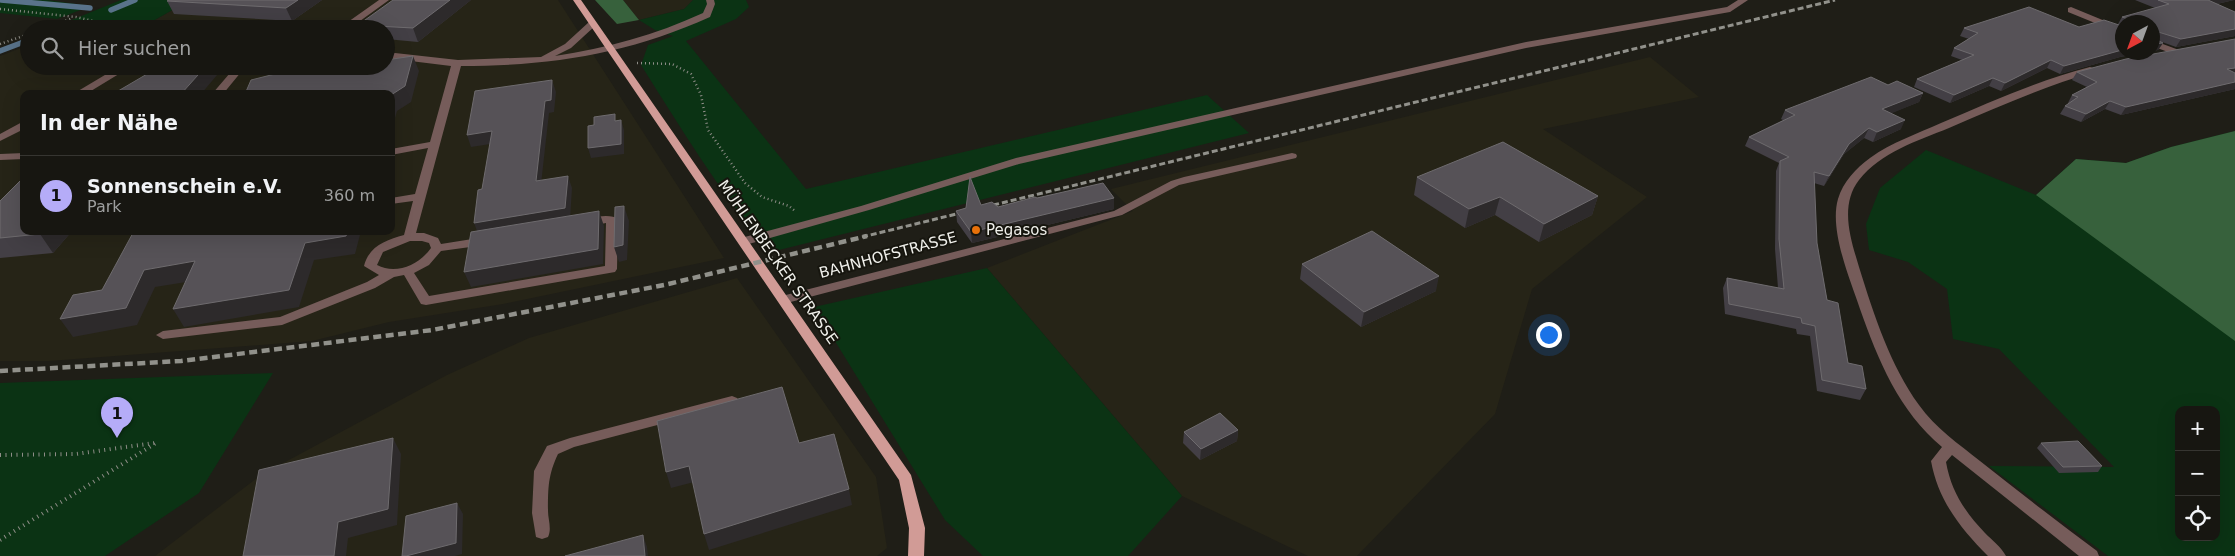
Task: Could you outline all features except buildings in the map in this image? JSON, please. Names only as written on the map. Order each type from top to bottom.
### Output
[{"type":"main road","name":"MÜHLENBECKER STRASSE","points":[[577,0],[619,65],[744,241],[906,479],[917,528],[916,556]]},
{"type":"street","points":[[355,20],[385,0]]},
{"type":"street","points":[[395,56],[457,63],[533,62],[579,57],[611,50],[687,24],[707,15],[712,4],[710,0]]},
{"type":"street","points":[[744,241],[865,208],[1016,162],[1526,45],[1730,9],[1744,0]]},
{"type":"street","points":[[2070,10],[2115,28]]},
{"type":"street","points":[[533,62],[557,53],[568,46],[592,24]]},
{"type":"street","points":[[2160,45],[2180,51],[2160,55]]},
{"type":"street","points":[[409,238],[457,63]]},
{"type":"street","points":[[2091,556],[1951,446],[1915,411],[1899,387],[1863,299],[1846,244],[1841,218],[1844,199],[1852,181],[1863,169],[1895,147],[2001,101],[2059,79],[2102,67]]},
{"type":"street","points":[[85,90],[111,75]]},
{"type":"street","points":[[220,90],[233,75]]},
{"type":"street","points":[[0,138],[20,126]]},
{"type":"street","points":[[395,151],[434,144]]},
{"type":"street","points":[[0,158],[20,156]]},
{"type":"street","name":"BAHNHOFSTRASSE","points":[[784,300],[1118,213],[1188,178],[1292,156]]},
{"type":"street","points":[[395,200],[420,197]]},
{"type":"street","points":[[407,271],[426,301],[611,269],[612,219],[574,226]]},
{"type":"street","points":[[424,237],[434,241],[437,248],[433,256],[422,265],[407,271],[390,274],[377,272],[370,266],[371,258],[380,249],[393,242],[424,237]]},
{"type":"street","points":[[437,248],[496,239]]},
{"type":"street","points":[[163,335],[282,321],[371,285],[390,274]]},
{"type":"street","points":[[542,532],[540,513],[542,471],[552,450],[570,443],[732,400]]},
{"type":"street","points":[[1951,446],[1938,461],[1940,478],[1954,507],[1968,526],[1998,556]]},
{"type":"path","points":[[0,9],[89,20]]},
{"type":"path","points":[[68,20],[76,17]]},
{"type":"path","points":[[0,44],[20,37]]},
{"type":"path","points":[[619,65],[647,62],[672,64],[691,74],[701,95],[708,130],[745,183],[762,197],[789,206],[806,223]]},
{"type":"path","points":[[0,455],[76,454],[156,443],[0,540]]},
{"type":"shaded area","points":[[190,0],[558,0],[724,258],[503,304],[389,322],[312,341],[49,361],[0,361],[0,56],[20,48],[20,75],[395,75],[395,20],[155,20]]},
{"type":"shaded area","points":[[623,0],[693,0],[684,9],[639,20]]},
{"type":"shaded area","points":[[1650,57],[1699,97],[1543,129],[1647,197],[1532,289],[1495,414],[1357,556],[1308,556],[1182,496],[987,268],[1133,211],[1111,189]]},
{"type":"shaded area","points":[[737,278],[876,477],[887,548],[877,556],[155,556],[261,475],[447,375],[529,338]]},
{"type":"green space","points":[[0,0],[47,0],[91,6],[57,19],[0,13]]},
{"type":"green space","points":[[121,0],[190,0],[155,20],[71,20]]},
{"type":"green space","points":[[595,0],[623,0],[639,20],[617,24]]},
{"type":"green space","points":[[693,0],[746,0],[749,7],[736,19],[686,41],[806,189],[1207,95],[1249,133],[771,252],[719,185],[641,65],[648,45],[673,36],[655,30],[639,20],[684,9]]},
{"type":"green space","points":[[2235,131],[2235,556],[2108,556],[1989,466],[2114,467],[1999,349],[1953,339],[1947,289],[1908,262],[1869,250],[1866,224],[1880,188],[1926,150],[2036,195],[2076,159],[2126,163],[2171,147]]},
{"type":"green space","points":[[2235,131],[2235,341],[2036,195],[2076,159],[2126,163],[2171,147]]},
{"type":"green space","points":[[987,268],[1182,496],[1128,556],[983,556],[945,520],[814,307]]},
{"type":"green space","points":[[273,373],[199,493],[105,556],[0,556],[0,383]]},
{"type":"waterway","points":[[1,0],[90,8]]},
{"type":"waterway","points":[[111,10],[135,0]]},
{"type":"waterway","points":[[0,51],[20,43]]},
{"type":"railway","points":[[862,237],[1835,0]]},
{"type":"railway","points":[[0,371],[181,361],[432,330],[664,285],[867,236]]},
{"type":"place","name":"Pegasos","points":[[976,230]]},
{"type":"place","name":"Sonnenschein e.V.","points":[[117,438]]}]
